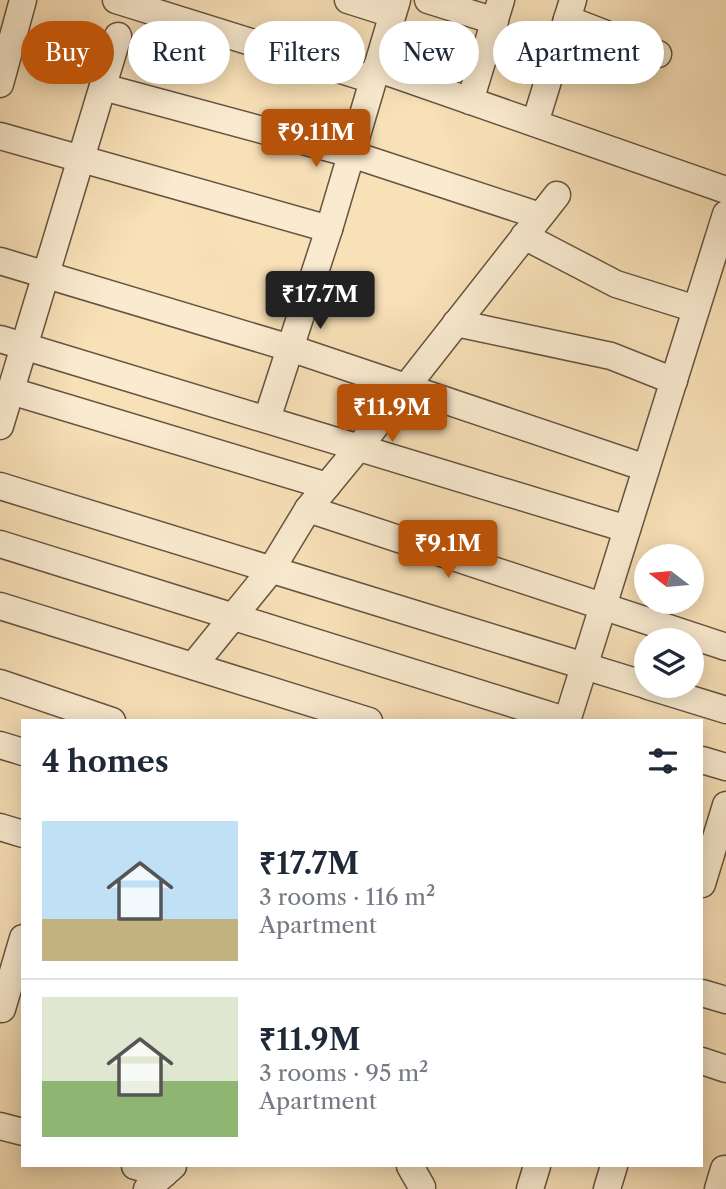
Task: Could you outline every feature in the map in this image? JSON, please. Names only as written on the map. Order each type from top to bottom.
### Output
[{"type":"street","points":[[0,84],[23,0]]},
{"type":"street","points":[[116,0],[470,101],[726,190]]},
{"type":"street","points":[[267,419],[328,229],[394,7],[348,0]]},
{"type":"street","points":[[429,0],[498,10],[470,101]]},
{"type":"street","points":[[535,124],[570,9],[593,21]]},
{"type":"street","points":[[1,422],[11,391],[12,342],[46,274],[118,37]]},
{"type":"street","points":[[103,87],[351,154],[532,226],[616,284],[696,309]]},
{"type":"street","points":[[0,136],[328,229]]},
{"type":"street","points":[[193,666],[271,570],[308,509],[557,195]]},
{"type":"street","points":[[569,719],[696,309],[722,244],[726,214]]},
{"type":"street","points":[[0,261],[290,348],[646,468]]},
{"type":"street","points":[[456,323],[611,356],[674,381]]},
{"type":"street","points":[[12,342],[627,528]]},
{"type":"street","points":[[11,391],[327,486]]},
{"type":"street","points":[[0,486],[634,682]]},
{"type":"street","points":[[308,509],[726,647]]},
{"type":"street","points":[[0,544],[562,719]]},
{"type":"street","points":[[0,606],[363,719]]},
{"type":"street","points":[[0,683],[98,718]]},
{"type":"street","points":[[686,698],[726,710]]},
{"type":"street","points":[[0,745],[21,751]]},
{"type":"street","points":[[703,760],[726,767]]},
{"type":"street","points":[[703,880],[726,805]]},
{"type":"street","points":[[0,827],[21,833]]},
{"type":"street","points":[[703,883],[726,890]]},
{"type":"street","points":[[8,1011],[21,948]]},
{"type":"street","points":[[703,993],[726,1000]]},
{"type":"street","points":[[703,1061],[726,1069]]},
{"type":"street","points":[[0,1126],[21,1131]]},
{"type":"street","points":[[138,1167],[161,1176]]},
{"type":"street","points":[[530,1189],[537,1167]]},
{"type":"street","points":[[607,1189],[614,1167]]}]
